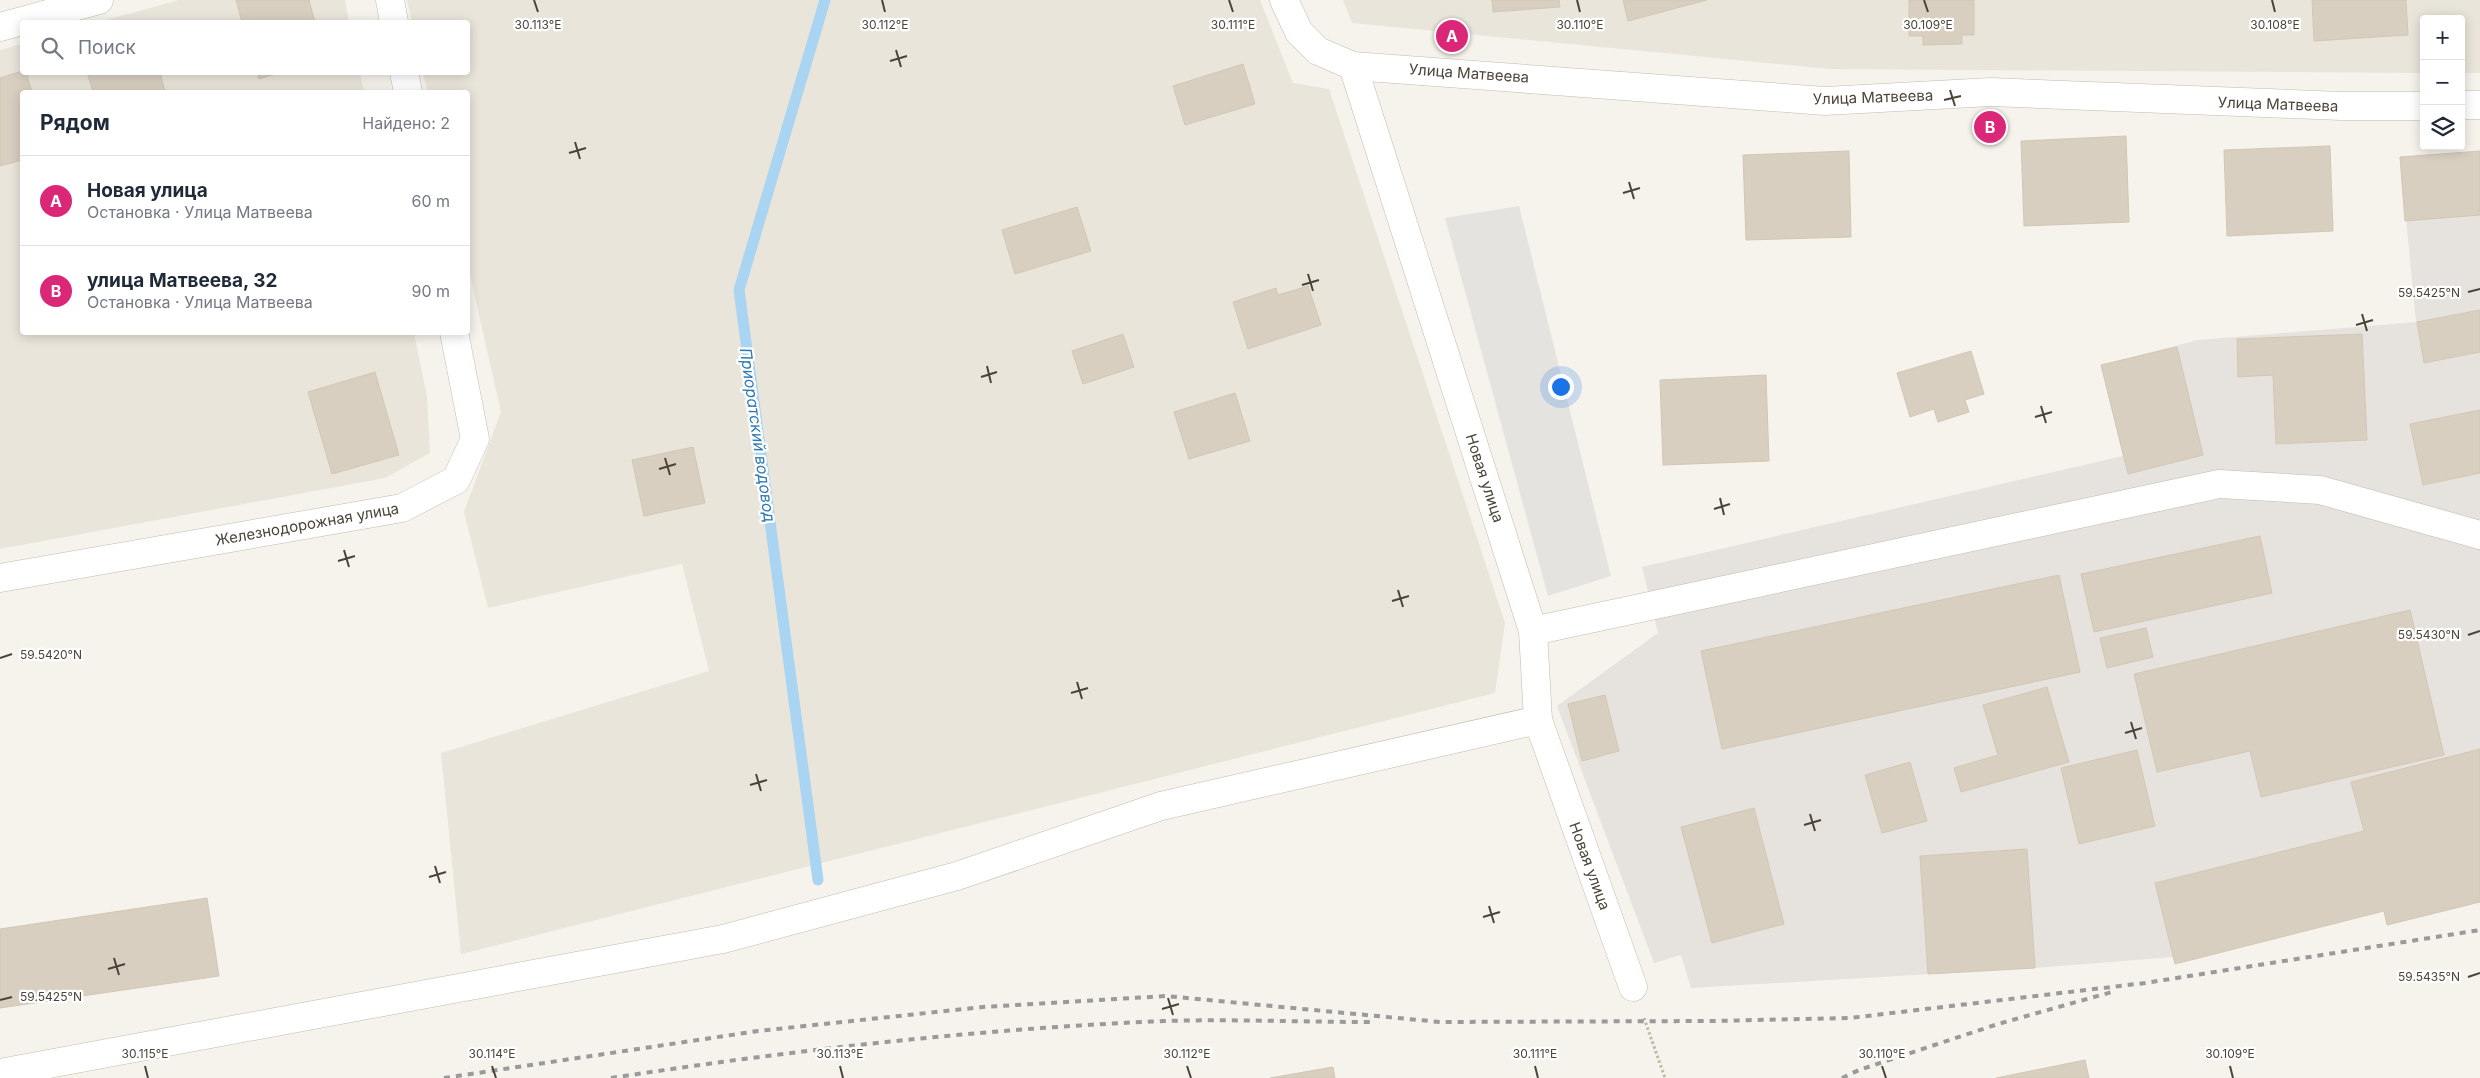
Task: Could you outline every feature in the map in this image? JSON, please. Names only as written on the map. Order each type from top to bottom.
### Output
[{"type":"street","points":[[26,20],[99,0]]},
{"type":"street","points":[[390,0],[394,20]]},
{"type":"street","points":[[1284,0],[1299,32],[1318,51],[1353,66]]},
{"type":"street","points":[[0,27],[20,22]]},
{"type":"street","name":"Улица Матвеева","points":[[1353,66],[1825,101],[1992,92],[2341,106],[2420,106]]},
{"type":"street","name":"Новая улица","points":[[1353,66],[1533,631],[1538,720],[1633,987]]},
{"type":"street","points":[[405,75],[408,90]]},
{"type":"street","points":[[2465,105],[2480,105]]},
{"type":"street","name":"Железнодорожная улица","points":[[0,578],[402,508],[456,480],[475,439],[455,335]]},
{"type":"street","points":[[1533,631],[2219,484],[2320,490],[2480,535]]},
{"type":"street","points":[[0,1073],[723,939],[957,876],[1161,806],[1538,720]]},
{"type":"path","points":[[1633,987],[1665,1078]]},
{"type":"shaded area","points":[[179,0],[345,0],[349,20],[106,20]]},
{"type":"shaded area","points":[[407,0],[1260,0],[1293,83],[1329,89],[1505,623],[1495,693],[461,954],[441,753],[709,671],[682,564],[488,608],[464,512],[501,412],[470,275],[470,90],[427,90],[424,75],[470,75],[470,20],[412,20]]},
{"type":"shaded area","points":[[1343,0],[2480,0],[2480,73],[2465,73],[2465,15],[2420,15],[2420,73],[1829,69],[1352,23]]},
{"type":"shaded area","points":[[20,45],[20,75],[360,75],[364,90],[20,90],[20,335],[414,335],[427,397],[430,453],[385,478],[0,549],[0,50]]},
{"type":"shaded area","points":[[2480,151],[2480,902],[2387,925],[2384,911],[2173,957],[2035,968],[1691,988],[1681,955],[1654,963],[1557,706],[1658,633],[1642,567],[2123,456],[2101,365],[2198,340],[2416,322],[2400,157]]},
{"type":"shaded area","points":[[1519,206],[1611,576],[1548,596],[1445,218]]},
{"type":"building","points":[[236,0],[309,0],[314,20],[241,20]]},
{"type":"building","points":[[1492,0],[1559,0],[1560,7],[1493,12]]},
{"type":"building","points":[[1623,0],[1707,0],[1628,21]]},
{"type":"building","points":[[1909,0],[1974,0],[1974,35],[1962,35],[1962,44],[1923,45],[1923,36],[1909,36]]},
{"type":"building","points":[[2312,0],[2406,0],[2408,35],[2314,41]]},
{"type":"building","points":[[1243,64],[1255,104],[1185,125],[1173,86]]},
{"type":"building","points":[[20,72],[20,75],[27,75],[31,90],[20,90],[20,161],[0,166],[0,78]]},
{"type":"building","points":[[88,75],[161,75],[164,90],[92,90]]},
{"type":"building","points":[[258,75],[272,75],[259,79]]},
{"type":"building","points":[[2126,136],[2129,222],[2024,226],[2021,141]]},
{"type":"building","points":[[2330,146],[2333,231],[2227,236],[2224,150]]},
{"type":"building","points":[[1849,151],[1851,237],[1746,240],[1743,155]]},
{"type":"building","points":[[2480,151],[2480,215],[2405,221],[2400,157]]},
{"type":"building","points":[[1077,207],[1091,251],[1015,274],[1002,230]]},
{"type":"building","points":[[1308,286],[1321,325],[1248,349],[1233,302],[1276,288],[1278,295]]},
{"type":"building","points":[[2480,310],[2480,352],[2424,363],[2417,322]]},
{"type":"building","points":[[1123,334],[1134,367],[1083,384],[1072,351]]},
{"type":"building","points":[[2362,334],[2367,440],[2276,444],[2273,375],[2238,377],[2237,339]]},
{"type":"building","points":[[2177,347],[2203,455],[2128,474],[2101,365]]},
{"type":"building","points":[[1971,351],[1984,394],[1965,400],[1969,412],[1938,422],[1934,409],[1910,417],[1897,373]]},
{"type":"building","points":[[375,372],[399,455],[332,474],[308,392]]},
{"type":"building","points":[[1766,375],[1769,461],[1663,465],[1660,380]]},
{"type":"building","points":[[1235,393],[1250,441],[1189,459],[1174,412]]},
{"type":"building","points":[[2480,410],[2480,473],[2423,485],[2410,424]]},
{"type":"building","points":[[693,447],[705,503],[644,516],[632,460]]},
{"type":"building","points":[[2260,536],[2272,593],[2094,632],[2081,574]]},
{"type":"building","points":[[2059,575],[2080,672],[1722,749],[1701,651]]},
{"type":"building","points":[[2410,610],[2444,755],[2261,797],[2250,751],[2157,772],[2134,674]]},
{"type":"building","points":[[2146,628],[2153,657],[2107,668],[2100,638]]},
{"type":"building","points":[[2047,687],[2069,762],[1961,792],[1954,768],[1998,755],[1983,705]]},
{"type":"building","points":[[1605,695],[1619,751],[1582,761],[1568,704]]},
{"type":"building","points":[[2480,749],[2480,902],[2387,925],[2384,911],[2175,964],[2155,883],[2364,831],[2351,782]]},
{"type":"building","points":[[2137,750],[2155,826],[2079,844],[2061,768]]},
{"type":"building","points":[[1910,762],[1927,821],[1882,833],[1865,775]]},
{"type":"building","points":[[1754,808],[1784,924],[1712,943],[1681,827]]},
{"type":"building","points":[[2027,849],[2035,968],[1928,974],[1920,856]]},
{"type":"building","points":[[207,898],[219,976],[0,1008],[0,929]]},
{"type":"building","points":[[2085,1060],[2089,1078],[1996,1078]]},
{"type":"building","points":[[1333,1067],[1335,1078],[1270,1078]]},
{"type":"waterway","name":"Приоратский водовод","points":[[818,880],[739,290],[825,0]]},
{"type":"railway","points":[[444,1078],[758,1031],[983,1007],[1166,996],[1440,1022],[1711,1021],[1850,1018],[2145,983],[2480,930]]},
{"type":"railway","points":[[1842,1078],[1859,1070],[1998,1024],[2112,992]]},
{"type":"railway","points":[[611,1078],[748,1058],[1024,1029],[1163,1021],[1370,1022]]},
{"type":"place","name":"Новая улица","points":[[1452,36]]},
{"type":"place","name":"улица Матвеева, 32","points":[[1990,127]]}]
